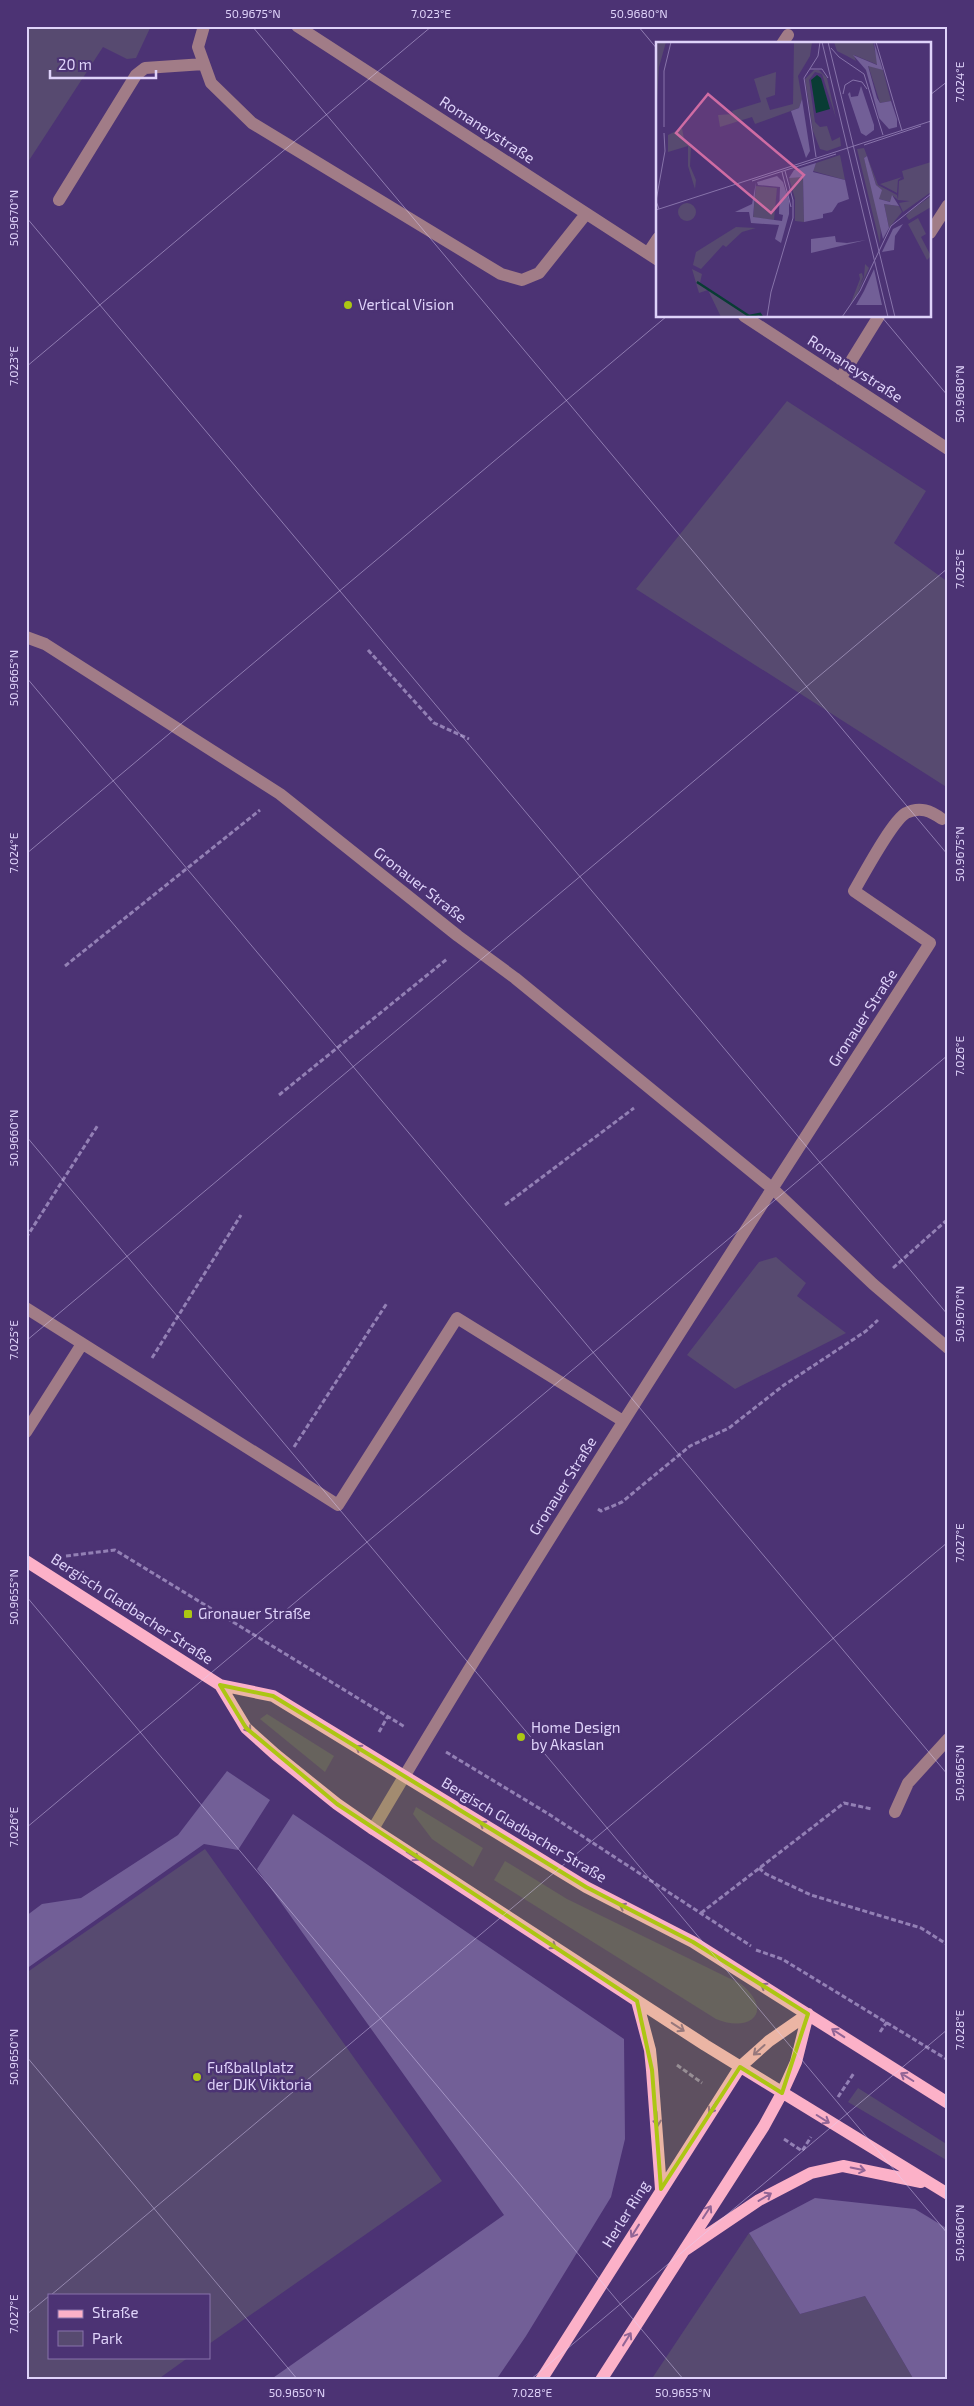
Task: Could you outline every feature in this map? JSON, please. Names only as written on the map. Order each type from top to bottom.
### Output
[{"type":"main road","name":"Bergisch Gladbacher Straße","points":[[27,1561],[220,1685],[274,1696],[586,1887],[693,1942],[948,2103]]},
{"type":"main road","name":"Bergisch Gladbacher Straße","points":[[220,1685],[246,1728],[337,1804],[372,1829],[740,2067],[948,2194]]},
{"type":"main road","points":[[637,2001],[650,2050],[661,2189]]},
{"type":"main road","points":[[740,2067],[769,2041],[808,2014]]},
{"type":"main road","points":[[601,2380],[764,2126],[796,2062],[808,2014]]},
{"type":"main road","name":"Herler Ring","points":[[541,2380],[740,2067]]},
{"type":"main road","points":[[681,2253],[759,2200],[811,2173],[843,2166],[930,2184]]},
{"type":"street","points":[[204,26],[198,47],[210,84],[252,123],[501,274],[522,280],[539,273],[586,214]]},
{"type":"street","name":"Romaneystraße","points":[[298,26],[653,257]]},
{"type":"street","points":[[59,200],[136,76],[145,68],[204,64]]},
{"type":"street","points":[[932,230],[948,205]]},
{"type":"street","name":"Romaneystraße","points":[[747,318],[948,449]]},
{"type":"street","points":[[840,379],[878,318]]},
{"type":"street","name":"Gronauer Straße","points":[[26,637],[45,644],[280,794],[515,978],[773,1190],[873,1284],[948,1348]]},
{"type":"street","name":"Gronauer Straße","points":[[372,1829],[623,1421],[930,943],[854,891],[895,824],[904,814],[916,810],[930,810],[942,819]]},
{"type":"street","points":[[26,1308],[338,1505],[458,1318],[623,1421]]},
{"type":"street","points":[[26,1432],[82,1344]]},
{"type":"street","points":[[895,1812],[908,1783],[948,1739]]},
{"type":"path","points":[[368,650],[434,723],[469,739]]},
{"type":"path","points":[[65,966],[280,794]]},
{"type":"path","points":[[279,1095],[467,942]]},
{"type":"path","points":[[505,1205],[654,1092]]},
{"type":"path","points":[[26,1238],[98,1125]]},
{"type":"path","points":[[138,1380],[241,1215]]},
{"type":"path","points":[[873,1284],[948,1219]]},
{"type":"path","points":[[576,1496],[601,1511],[622,1502],[690,1446],[729,1428],[784,1385],[866,1331],[895,1302]]},
{"type":"path","points":[[281,1469],[386,1303]]},
{"type":"path","points":[[27,1561],[115,1550],[547,1813],[757,1950],[782,1959],[948,2060]]},
{"type":"path","points":[[376,1737],[388,1716]]},
{"type":"path","points":[[701,1913],[844,1803],[895,1812]]},
{"type":"path","points":[[759,1868],[766,1874],[811,1895],[921,1928],[948,1945]]},
{"type":"path","points":[[882,2029],[887,2022]]},
{"type":"path","points":[[679,2068],[704,2085]]},
{"type":"path","points":[[840,2093],[848,2082]]},
{"type":"path","points":[[778,2135],[802,2151],[812,2136]]},
{"type":"highlighted area","points":[[220,1685],[273,1696],[586,1887],[693,1942],[808,2014],[782,2093],[740,2067],[661,2189],[652,2070],[637,2001],[337,1804],[246,1728]]},
{"type":"green space","points":[[26,26],[151,26],[136,58],[127,59],[103,47],[26,165]]},
{"type":"green space","points":[[787,401],[926,491],[894,543],[948,582],[948,788],[636,589]]},
{"type":"green space","points":[[776,1257],[806,1283],[797,1296],[846,1333],[735,1389],[687,1355],[759,1262]]},
{"type":"green space","points":[[267,1714],[334,1756],[325,1772],[260,1719]]},
{"type":"green space","points":[[416,1807],[483,1848],[473,1867],[432,1839],[413,1814]]},
{"type":"green space","name":"Fußballplatz der DJK Viktoria","points":[[205,1849],[442,2181],[210,2343],[210,2294],[48,2294],[48,2358],[188,2358],[157,2380],[26,2380],[26,1973]]},
{"type":"green space","points":[[505,1861],[567,1899],[741,1984],[751,1994],[756,2003],[757,2011],[754,2017],[739,2023],[728,2023],[716,2019],[494,1880]]},
{"type":"green space","points":[[858,2088],[948,2145],[948,2161],[848,2102]]},
{"type":"green space","points":[[749,2233],[800,2314],[865,2296],[914,2380],[651,2380]]},
{"type":"shaded area","points":[[227,1771],[270,1800],[238,1850],[204,1844],[26,1969],[26,1916],[42,1904],[81,1898],[178,1835]]},
{"type":"shaded area","points":[[293,1814],[624,2039],[625,2139],[611,2197],[526,2336],[496,2380],[270,2380],[504,2215],[257,1869]]},
{"type":"shaded area","points":[[815,2198],[915,2209],[948,2229],[948,2380],[914,2380],[865,2296],[800,2314],[749,2233]]},
{"type":"place","name":"Vertical Vision","points":[[348,305]]},
{"type":"place","name":"Gronauer Straße","points":[[188,1614]]},
{"type":"place","name":"Home Design by Akaslan","points":[[521,1737]]},
{"type":"place","name":"Fußballplatz der DJK Viktoria","points":[[197,2077]]}]
